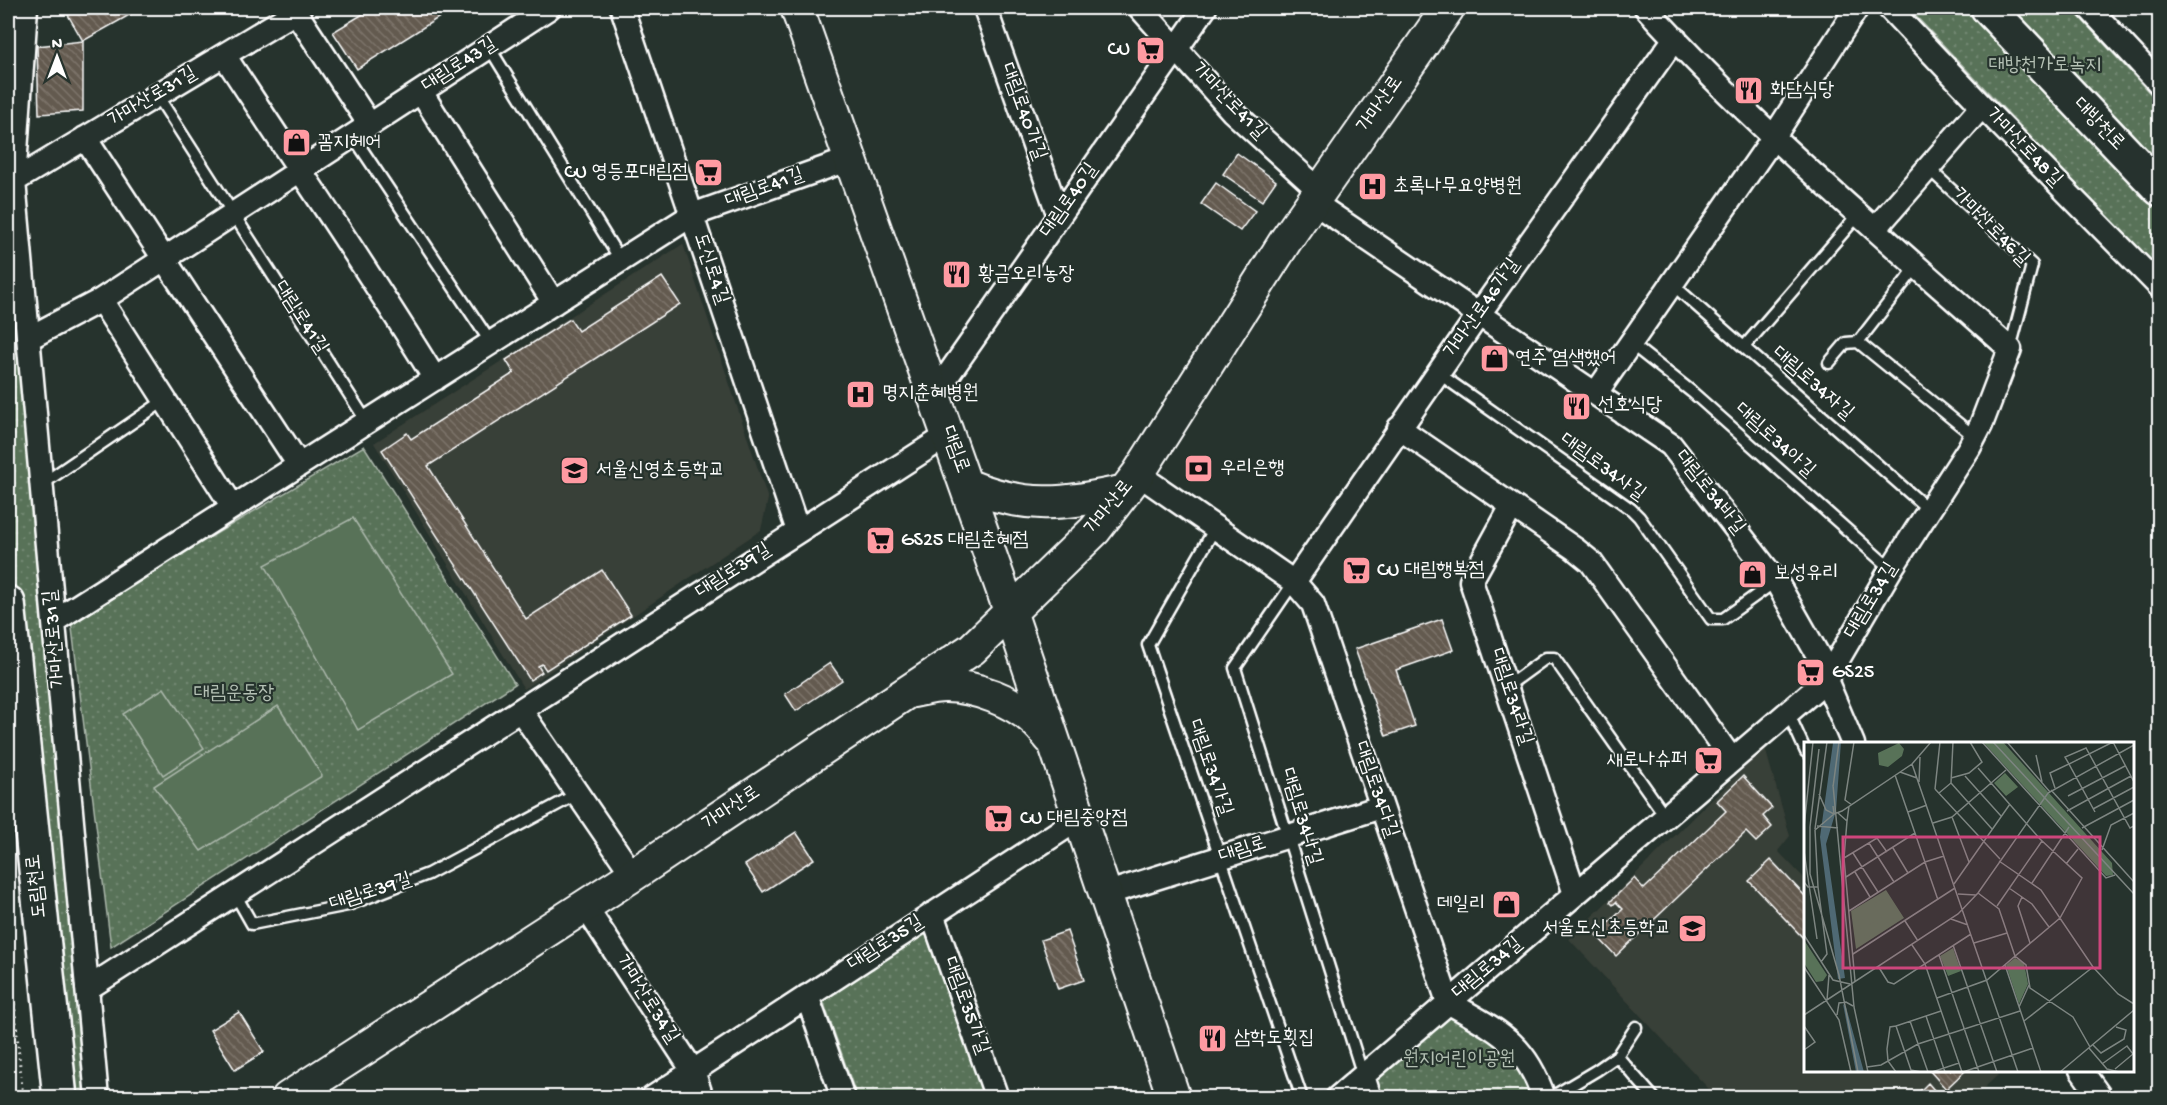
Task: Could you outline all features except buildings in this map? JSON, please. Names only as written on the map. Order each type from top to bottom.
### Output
[{"type":"main road","name":"대림로","points":[[797,8],[1010,611],[1174,1098]]},
{"type":"main road","name":"가마산로","points":[[298,1095],[972,649],[1095,530],[1131,483],[1286,240],[1448,8]]},
{"type":"main road","name":"대방천로","points":[[1988,8],[2160,189]]},
{"type":"main road","points":[[966,485],[1006,498],[1043,503],[1078,502],[1131,483]]},
{"type":"main road","name":"도림천로","points":[[8,603],[60,1098]]},
{"type":"main road","points":[[909,692],[944,686],[966,688],[992,697],[1013,706],[1034,720],[1054,743]]},
{"type":"street","name":"가마산로31길","points":[[26,8],[14,181],[97,1098]]},
{"type":"street","name":"대림로43길","points":[[29,338],[101,300],[549,8]]},
{"type":"street","name":"도신로4길","points":[[622,8],[798,531]]},
{"type":"street","name":"대림로40가길","points":[[985,8],[1059,216]]},
{"type":"street","name":"가마산로41길","points":[[1140,8],[1232,111],[1317,196]]},
{"type":"street","name":"대림로40길","points":[[934,394],[1205,8]]},
{"type":"street","points":[[1646,8],[1773,138],[2010,349]]},
{"type":"street","points":[[1596,393],[1773,138],[1857,8]]},
{"type":"street","name":"가마산로48길","points":[[1889,8],[2160,287]]},
{"type":"street","points":[[2089,8],[2160,84]]},
{"type":"street","name":"가마산로31길","points":[[14,181],[292,14],[299,17],[362,130]]},
{"type":"street","name":"가마산로46가길","points":[[1294,582],[1399,428],[1675,38]]},
{"type":"street","points":[[224,55],[395,313],[435,379]]},
{"type":"street","points":[[421,92],[554,303]]},
{"type":"street","points":[[1867,221],[1928,168],[1982,106]]},
{"type":"street","points":[[85,138],[299,465]]},
{"type":"street","name":"대림로41길","points":[[54,621],[692,215],[850,159]]},
{"type":"street","points":[[1317,196],[1479,314]]},
{"type":"street","points":[[101,300],[233,507]]},
{"type":"street","name":"대림로34바길","points":[[1479,314],[1671,445],[1776,581],[1823,664],[1826,680],[1852,742]]},
{"type":"street","name":"대림로34길","points":[[1337,1098],[1826,680],[1891,569],[1975,437],[2010,349]]},
{"type":"street","points":[[1399,428],[1591,562],[1732,760]]},
{"type":"street","name":"대림로39길","points":[[87,989],[948,435]]},
{"type":"street","name":"가마산로","points":[[1131,483],[1215,528],[1294,582]]},
{"type":"street","name":"대림로34라길","points":[[1512,506],[1471,581],[1575,894]]},
{"type":"street","name":"대림로34다길","points":[[1294,582],[1313,603],[1448,1002]]},
{"type":"street","points":[[521,711],[633,875]]},
{"type":"street","name":"대림로","points":[[1105,894],[1381,807]]},
{"type":"street","name":"대림로35길","points":[[652,1098],[1080,818]]},
{"type":"street","name":"가마산로34길","points":[[585,906],[693,1071],[702,1098]]},
{"type":"street","name":"대림로35가길","points":[[932,914],[997,1098]]},
{"type":"street","points":[[807,996],[843,1098]]},
{"type":"street","points":[[1448,1002],[1512,1042],[1532,1068],[1544,1098]]},
{"type":"street","points":[[2082,1072],[2101,1097]]},
{"type":"street","points":[[1363,1076],[1370,1098]]},
{"type":"lane","points":[[489,47],[621,261]]},
{"type":"lane","points":[[157,95],[233,214]]},
{"type":"lane","points":[[362,130],[491,343]]},
{"type":"lane","name":"가마산로46길","points":[[1928,168],[2032,265],[2010,349]]},
{"type":"lane","name":"대림로41길","points":[[233,214],[367,422]]},
{"type":"lane","points":[[1744,347],[1867,221]]},
{"type":"lane","points":[[1829,363],[1846,344],[1858,342],[1917,266]]},
{"type":"lane","name":"대림로34자길","points":[[1672,284],[1929,510]]},
{"type":"lane","points":[[1858,342],[1975,437]]},
{"type":"lane","name":"대림로34아길","points":[[1630,344],[1692,392],[1891,569]]},
{"type":"lane","name":"대림로34사길","points":[[1438,373],[1639,517],[1712,619],[1723,619],[1776,581]]},
{"type":"lane","points":[[48,480],[165,400]]},
{"type":"lane","name":"대림로34가길","points":[[1215,528],[1148,645],[1302,1098]]},
{"type":"lane","name":"대림로34나길","points":[[1294,582],[1235,668],[1363,1076]]},
{"type":"lane","points":[[1506,687],[1546,658],[1554,658],[1666,817]]},
{"type":"lane","points":[[1788,712],[1804,748]]},
{"type":"lane","name":"대림로39길","points":[[235,894],[252,924],[348,905],[428,874],[577,794]]},
{"type":"lane","points":[[1550,1098],[1617,1056],[1636,1027]]},
{"type":"lane","points":[[1617,1056],[1654,1098]]},
{"type":"path","points":[[8,939],[23,1098]]},
{"type":"shaded area","name":"서울신영초등학교","points":[[683,244],[768,499],[761,530],[524,689],[374,443]]},
{"type":"shaded area","name":"서울도신초등학교","points":[[1765,748],[1790,836],[1778,851],[1804,878],[1804,1072],[1995,1072],[1998,1075],[1974,1097],[1720,1097],[1708,1088],[1569,939]]},
{"type":"green space","name":"대방천가로녹지","points":[[1908,8],[2071,8],[2159,103],[2159,272]]},
{"type":"green space","points":[[8,249],[88,1097],[67,1097],[8,533]]},
{"type":"green space","name":"대림운동장","points":[[364,446],[515,684],[111,947],[71,620]]},
{"type":"green space","points":[[353,518],[452,674],[358,730],[265,565]]},
{"type":"green space","points":[[164,688],[204,748],[163,775],[123,714]]},
{"type":"green space","points":[[278,706],[322,776],[201,851],[154,786]]},
{"type":"green space","points":[[925,932],[984,1097],[857,1097],[822,998]]},
{"type":"green space","name":"원지어린이공원","points":[[1453,1015],[1510,1049],[1537,1097],[1380,1097],[1374,1080]]},
{"type":"water","points":[[8,1046],[14,1097],[8,1097]]},
{"type":"place","name":"CU","points":[[1151,50]]},
{"type":"place","name":"화담식당","points":[[1749,91]]},
{"type":"place","name":"꼼지헤어","points":[[296,143]]},
{"type":"place","name":"CU 영등포대림점","points":[[709,173]]},
{"type":"place","name":"초록나무요양병원","points":[[1372,187]]},
{"type":"place","name":"황금오리농장","points":[[957,275]]},
{"type":"place","name":"연주 염색했어","points":[[1494,359]]},
{"type":"place","name":"명지춘혜병원","points":[[861,394]]},
{"type":"place","name":"선호식당","points":[[1577,406]]},
{"type":"place","name":"우리은행","points":[[1199,469]]},
{"type":"place","name":"서울신영초등학교","points":[[575,471]]},
{"type":"place","name":"GS25 대림춘혜점","points":[[880,541]]},
{"type":"place","name":"CU 대림행복점","points":[[1356,571]]},
{"type":"place","name":"보성유리","points":[[1753,574]]},
{"type":"place","name":"GS25","points":[[1811,673]]},
{"type":"place","name":"새로나슈퍼","points":[[1708,761]]},
{"type":"place","name":"CU 대림중앙점","points":[[999,819]]},
{"type":"place","name":"데일리","points":[[1506,905]]},
{"type":"place","name":"서울도신초등학교","points":[[1692,929]]},
{"type":"place","name":"삼학도횟집","points":[[1213,1039]]}]
